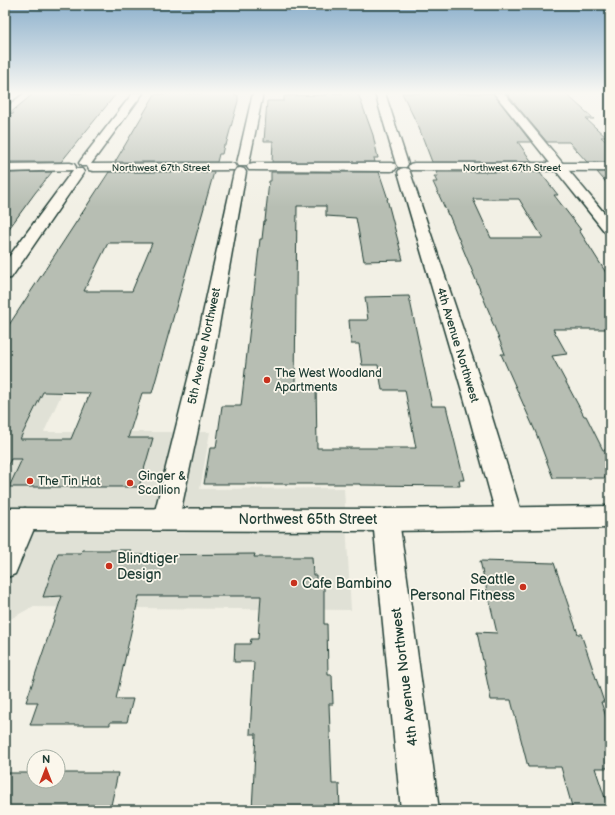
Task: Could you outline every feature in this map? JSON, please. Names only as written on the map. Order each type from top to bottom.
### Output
[{"type":"street","points":[[5,274],[109,131]]},
{"type":"street","name":"5th Avenue Northwest","points":[[166,519],[203,359],[249,131]]},
{"type":"street","name":"4th Avenue Northwest","points":[[391,131],[510,518]]},
{"type":"street","points":[[530,131],[610,229]]},
{"type":"street","name":"Northwest 67th Street","points":[[5,168],[610,168]]},
{"type":"street","name":"Northwest 65th Street","points":[[15,519],[386,520],[610,517]]},
{"type":"street","points":[[5,565],[15,519]]},
{"type":"street","name":"4th Avenue Northwest","points":[[386,520],[420,810]]},
{"type":"shaded area","points":[[62,393],[44,432],[210,432],[200,489],[344,488],[351,610],[32,607],[5,622],[5,394]]},
{"type":"building","points":[[5,131],[86,131],[61,162],[5,162]]},
{"type":"building","points":[[133,131],[230,131],[226,145],[224,145],[222,154],[219,154],[217,162],[115,162]]},
{"type":"building","points":[[265,131],[372,131],[378,158],[374,158],[375,162],[272,162],[273,141],[264,141]]},
{"type":"building","points":[[420,131],[522,131],[531,142],[518,142],[532,162],[432,162]]},
{"type":"building","points":[[538,131],[599,131],[606,137],[601,137],[610,145],[610,162],[587,162],[569,142],[547,142]]},
{"type":"building","points":[[52,172],[35,193],[5,234],[5,173]]},
{"type":"building","points":[[109,172],[214,172],[152,393],[142,393],[128,438],[153,438],[139,487],[9,487],[22,459],[11,459],[5,471],[5,331]],"holes":[[[108,243],[152,243],[132,291],[84,291]],[[43,392],[90,393],[71,439],[20,439]]]},
{"type":"building","points":[[271,172],[379,172],[388,199],[403,260],[364,261],[356,218],[326,216],[326,206],[297,206],[295,384],[316,384],[317,448],[416,448],[405,390],[382,390],[378,365],[362,365],[359,344],[351,344],[349,320],[368,320],[365,297],[409,296],[432,406],[446,406],[464,480],[459,480],[460,486],[360,484],[204,484],[210,448],[216,448],[222,406],[241,406],[260,239],[262,239],[265,221]]},
{"type":"building","points":[[436,172],[540,172],[558,195],[554,195],[581,230],[579,230],[610,279],[610,329],[553,329],[567,354],[552,356],[584,416],[586,416],[603,450],[610,450],[610,478],[553,478],[536,433],[501,354],[505,354],[492,319],[449,215],[433,182],[437,182],[434,176],[438,176]],"holes":[[[473,199],[519,199],[543,238],[491,238]]]},
{"type":"building","points":[[597,172],[610,172],[610,187]]},
{"type":"building","points":[[82,550],[131,550],[130,555],[255,554],[254,557],[312,557],[313,575],[316,575],[316,585],[324,585],[324,624],[327,624],[328,675],[332,675],[333,704],[329,704],[332,784],[339,784],[340,809],[252,810],[256,734],[250,734],[254,662],[234,662],[235,644],[250,644],[251,639],[258,639],[261,596],[139,596],[116,699],[133,699],[127,722],[110,722],[110,725],[30,725],[38,702],[26,702],[62,596],[43,597],[58,553],[81,553]]},
{"type":"building","points":[[480,561],[554,563],[578,634],[581,634],[604,702],[601,702],[610,728],[610,768],[595,768],[609,810],[573,810],[561,767],[528,767],[511,700],[491,700],[477,632],[497,633]]},
{"type":"building","points":[[5,773],[26,773],[26,789],[66,789],[66,773],[118,773],[110,810],[5,810]]},
{"type":"place","name":"The West Woodland Apartments","points":[[267,380]]},
{"type":"place","name":"The Tin Hat","points":[[30,481]]},
{"type":"place","name":"Ginger & Scallion","points":[[130,483]]},
{"type":"place","name":"Blindtiger Design","points":[[109,566]]},
{"type":"place","name":"Cafe Bambino","points":[[294,583]]},
{"type":"place","name":"Seattle Personal Fitness","points":[[523,587]]}]
